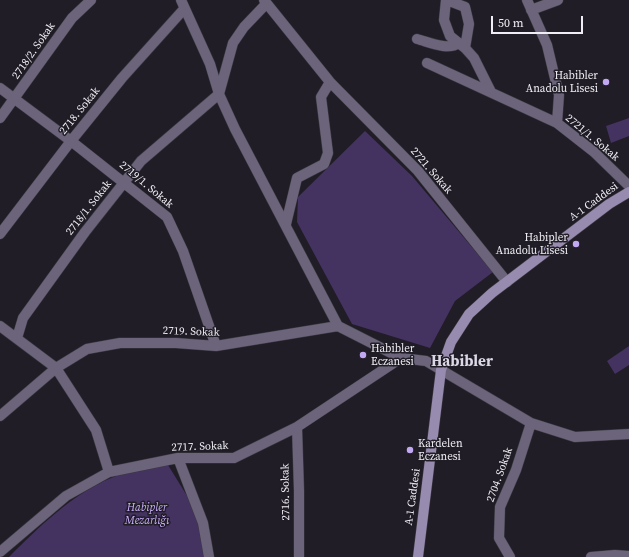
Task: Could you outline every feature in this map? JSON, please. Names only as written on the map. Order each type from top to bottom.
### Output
[{"type":"main road","name":"A-1 Caddesi","points":[[418,557],[441,370],[451,342],[469,314],[507,282],[609,204],[629,192]]},
{"type":"street","name":"2718/2. Sokak","points":[[0,118],[72,18],[91,0]]},
{"type":"street","points":[[462,45],[469,24],[465,7],[447,0],[444,20],[450,36],[462,45],[474,58],[491,92]]},
{"type":"street","points":[[527,0],[547,45],[559,95],[557,123]]},
{"type":"street","points":[[531,10],[558,0]]},
{"type":"street","points":[[218,94],[234,43],[244,27],[265,2]]},
{"type":"street","name":"2721. Sokak","points":[[265,2],[330,82],[418,171],[507,282]]},
{"type":"street","points":[[183,4],[210,64],[218,94],[338,326],[401,358],[426,361],[531,423],[575,437],[629,434]]},
{"type":"street","name":"2718. Sokak","points":[[0,234],[70,141],[183,4]]},
{"type":"street","points":[[417,39],[447,47],[462,45]]},
{"type":"street","name":"2721/1. Sokak","points":[[427,63],[557,123],[594,152],[629,186]]},
{"type":"street","points":[[286,224],[297,178],[324,164],[328,153],[321,97],[330,82]]},
{"type":"street","name":"2719/1. Sokak","points":[[0,88],[124,182],[167,217],[183,251],[216,346]]},
{"type":"street","name":"2718/1. Sokak","points":[[17,338],[23,318],[85,232],[141,161],[218,94]]},
{"type":"street","points":[[0,326],[56,368],[96,430],[109,472]]},
{"type":"street","name":"2719. Sokak","points":[[0,416],[56,368],[87,349],[120,343],[176,342],[216,346],[338,326]]},
{"type":"street","name":"2717. Sokak","points":[[0,552],[66,496],[109,472],[178,458],[234,458],[297,427],[401,358]]},
{"type":"street","name":"2704. Sokak","points":[[510,557],[499,538],[500,507],[516,470],[531,423]]},
{"type":"street","name":"2716. Sokak","points":[[297,427],[299,557]]},
{"type":"street","points":[[178,458],[203,523],[209,557]]},
{"type":"street","points":[[591,557],[615,554],[629,556]]},
{"type":"green space","points":[[629,118],[629,136],[611,143],[606,126]]},
{"type":"green space","points":[[365,131],[412,176],[493,272],[455,301],[430,348],[352,324],[297,222],[298,197]]},
{"type":"green space","points":[[629,346],[629,365],[615,374],[607,361]]},
{"type":"green space","name":"Habipler Mezarlığı","points":[[168,465],[197,512],[205,557],[9,557],[32,534],[82,493],[111,478],[139,470]]},
{"type":"place","name":"Habibler Anadolu Lisesi","points":[[606,82]]},
{"type":"place","name":"Habipler Anadolu Lisesi","points":[[576,244]]},
{"type":"place","name":"Habibler Eczanesi","points":[[363,355]]},
{"type":"place","name":"Kardelen Eczanesi","points":[[410,450]]},
{"type":"district","name":"Habibler","points":[[462,362]]}]
